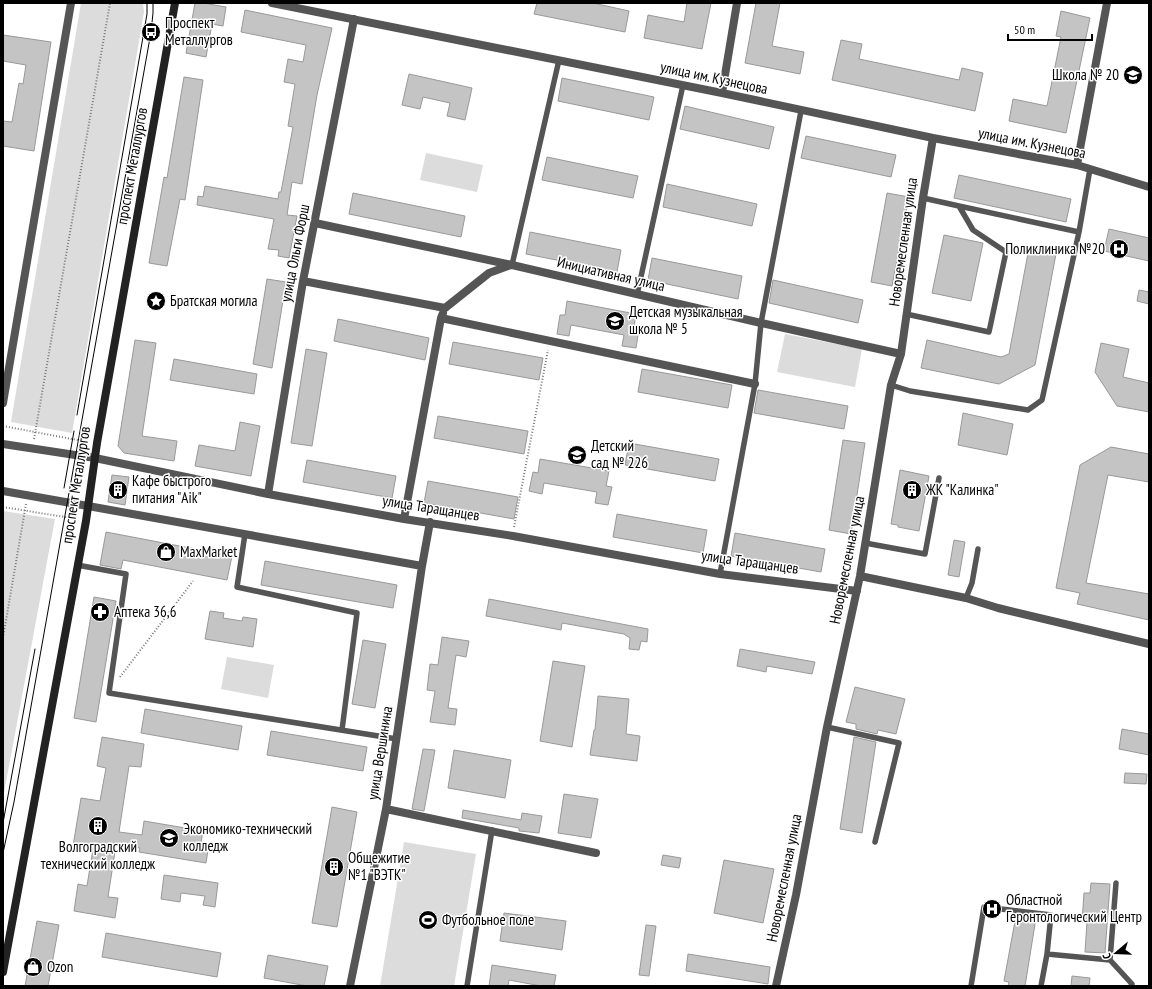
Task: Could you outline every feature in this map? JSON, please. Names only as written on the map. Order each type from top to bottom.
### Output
[{"type":"main road","name":"проспект Металлургов","points":[[3,972],[86,521],[97,443],[175,3]]},
{"type":"street","points":[[3,403],[71,3]]},
{"type":"street","name":"улица им. Кузнецова","points":[[272,3],[1077,166],[1149,187]]},
{"type":"street","points":[[722,93],[738,3]]},
{"type":"street","points":[[1077,166],[1108,3]]},
{"type":"street","name":"улица Ольги Форш","points":[[268,494],[303,281],[354,19]]},
{"type":"street","name":"Новоремесленная улица","points":[[776,986],[796,895],[827,727],[860,576],[891,385],[901,354],[933,138]]},
{"type":"street","name":"Инициативная улица","points":[[314,223],[512,265],[637,295],[901,354]]},
{"type":"street","points":[[404,519],[441,318],[445,308],[489,273],[512,265]]},
{"type":"street","points":[[303,281],[445,308]]},
{"type":"street","points":[[441,318],[755,384]]},
{"type":"street","name":"улица Таращанцев","points":[[3,444],[95,458],[268,494],[404,519],[513,536],[720,574],[857,591]]},
{"type":"street","points":[[3,491],[422,566]]},
{"type":"street","name":"улица Вершинина","points":[[350,986],[386,809],[422,566],[430,522]]},
{"type":"street","points":[[860,576],[966,598],[998,608],[1149,644]]},
{"type":"street","points":[[386,809],[596,852]]},
{"type":"lane","points":[[512,265],[559,60]]},
{"type":"lane","points":[[637,295],[683,85]]},
{"type":"lane","points":[[720,574],[755,384],[761,323],[801,111]]},
{"type":"lane","points":[[891,385],[910,391],[1028,410],[1042,400],[1079,232],[1090,169]]},
{"type":"lane","points":[[923,198],[1079,232]]},
{"type":"lane","points":[[906,314],[989,332],[1006,252],[973,230],[959,206]]},
{"type":"lane","points":[[865,543],[925,554],[939,478]]},
{"type":"lane","points":[[245,534],[237,587],[357,613],[342,730]]},
{"type":"lane","points":[[966,598],[972,583],[978,549]]},
{"type":"lane","points":[[78,566],[126,574],[109,693],[396,739]]},
{"type":"lane","points":[[827,727],[899,743],[875,842]]},
{"type":"lane","points":[[467,986],[492,830]]},
{"type":"lane","points":[[1110,960],[1116,883]]},
{"type":"lane","points":[[971,986],[984,907],[1051,915],[1047,954],[1041,986]]},
{"type":"lane","points":[[1047,954],[1110,960],[1132,984],[1131,986]]},
{"type":"path","points":[[33,449],[110,3]]},
{"type":"path","points":[[513,536],[550,341]]},
{"type":"path","points":[[3,426],[97,443]]},
{"type":"path","points":[[3,638],[28,495]]},
{"type":"path","points":[[3,507],[86,521]]},
{"type":"path","points":[[109,693],[193,581]]},
{"type":"shaded area","points":[[81,3],[143,3],[144,12],[72,433],[11,422]]},
{"type":"shaded area","points":[[426,153],[483,165],[477,192],[420,180]]},
{"type":"shaded area","points":[[785,334],[862,349],[855,387],[777,372]]},
{"type":"shaded area","points":[[3,511],[55,519],[3,798]]},
{"type":"shaded area","points":[[227,657],[274,665],[268,698],[221,689]]},
{"type":"shaded area","name":"Футбольное поле","points":[[404,842],[476,854],[454,986],[380,986]]},
{"type":"building","points":[[195,3],[226,7],[223,26],[212,24],[206,57],[186,53]]},
{"type":"building","points":[[537,3],[593,3],[629,11],[625,32],[534,14]]},
{"type":"building","points":[[687,3],[711,3],[702,49],[644,38],[648,15],[684,22]]},
{"type":"building","points":[[756,3],[780,3],[772,46],[804,52],[800,74],[745,63]]},
{"type":"building","points":[[245,10],[332,28],[317,95],[302,184],[292,182],[287,215],[297,216],[289,258],[278,256],[279,250],[268,249],[274,219],[197,205],[198,196],[203,197],[205,186],[278,199],[279,192],[281,192],[293,127],[288,126],[295,84],[284,82],[288,59],[303,62],[306,45],[241,32]]},
{"type":"building","points":[[1061,11],[1090,18],[1066,133],[1009,121],[1013,99],[1047,106],[1061,37],[1056,36]]},
{"type":"building","points":[[3,35],[51,42],[34,151],[3,146],[3,121],[12,122],[19,83],[23,84],[26,65],[3,61]]},
{"type":"building","points":[[841,40],[862,44],[859,59],[959,80],[962,68],[983,73],[975,111],[832,80]]},
{"type":"building","points":[[409,74],[472,88],[465,120],[447,116],[450,103],[423,97],[420,109],[402,105]]},
{"type":"building","points":[[184,77],[203,80],[185,200],[180,199],[167,266],[149,263],[164,177],[167,178]]},
{"type":"building","points":[[562,78],[654,97],[649,120],[558,101]]},
{"type":"building","points":[[685,106],[774,127],[769,149],[680,129]]},
{"type":"building","points":[[806,136],[896,155],[891,177],[801,158]]},
{"type":"building","points":[[547,157],[638,176],[633,198],[542,180]]},
{"type":"building","points":[[959,175],[1071,199],[1066,222],[954,198]]},
{"type":"building","points":[[667,184],[757,204],[752,226],[663,207]]},
{"type":"building","points":[[353,193],[465,216],[461,237],[349,214]]},
{"type":"building","points":[[887,193],[909,197],[892,286],[871,282]]},
{"type":"building","points":[[1109,229],[1149,238],[1149,261],[1104,251]]},
{"type":"building","points":[[530,232],[621,250],[617,272],[526,254]]},
{"type":"building","points":[[944,235],[983,243],[971,301],[932,293]]},
{"type":"building","points":[[1029,248],[1056,254],[1035,365],[999,384],[921,368],[927,340],[1001,357],[1009,354]]},
{"type":"building","points":[[652,258],[742,276],[738,299],[648,280]]},
{"type":"building","points":[[267,279],[286,282],[272,368],[253,364]]},
{"type":"building","points":[[773,280],[863,300],[858,323],[769,303]]},
{"type":"building","points":[[1139,290],[1149,292],[1149,304],[1137,301]]},
{"type":"building","points":[[567,301],[636,314],[634,328],[639,329],[636,348],[622,346],[624,335],[571,325],[569,336],[557,334],[560,315],[565,315]]},
{"type":"building","points":[[338,319],[429,338],[425,360],[334,341]]},
{"type":"building","points":[[135,340],[156,343],[142,436],[177,441],[174,461],[124,453],[118,446]]},
{"type":"building","points":[[453,342],[543,358],[539,380],[449,364]]},
{"type":"building","points":[[1101,343],[1129,349],[1123,377],[1149,383],[1149,412],[1117,406],[1095,372]]},
{"type":"building","points":[[306,349],[327,353],[312,446],[291,443]]},
{"type":"building","points":[[174,359],[257,374],[254,394],[170,380]]},
{"type":"building","points":[[642,369],[732,385],[728,408],[638,392]]},
{"type":"building","points":[[758,390],[848,406],[844,429],[754,413]]},
{"type":"building","points":[[963,413],[1013,424],[1007,455],[958,445]]},
{"type":"building","points":[[438,416],[528,431],[524,454],[434,438]]},
{"type":"building","points":[[240,422],[260,426],[251,476],[195,466],[199,445],[235,451]]},
{"type":"building","points":[[843,440],[865,443],[851,534],[829,530]]},
{"type":"building","points":[[629,443],[719,459],[715,481],[625,465]]},
{"type":"building","points":[[1111,447],[1149,454],[1149,482],[1108,475],[1086,583],[1149,594],[1149,620],[1077,604],[1080,593],[1056,588],[1080,465]]},
{"type":"building","points":[[540,459],[609,471],[606,486],[612,487],[608,505],[595,503],[597,492],[544,483],[542,494],[529,491],[533,472],[538,473]]},
{"type":"building","points":[[307,460],[396,476],[392,498],[303,482]]},
{"type":"building","name":"ЖК \"Калинка\"","points":[[900,470],[929,476],[919,531],[898,527],[898,525],[891,524]]},
{"type":"building","name":"Кафе быстрого питания \"Aik\"","points":[[112,475],[129,477],[125,505],[108,502]]},
{"type":"building","points":[[428,481],[518,497],[514,519],[424,503]]},
{"type":"building","points":[[617,514],[707,530],[703,553],[613,537]]},
{"type":"building","points":[[106,532],[232,556],[227,580],[123,560],[121,569],[100,565]]},
{"type":"building","points":[[735,533],[825,549],[821,572],[731,556]]},
{"type":"building","points":[[954,540],[965,542],[959,577],[948,575]]},
{"type":"building","points":[[265,561],[397,585],[393,608],[261,585]]},
{"type":"building","points":[[94,597],[116,601],[96,722],[74,718]]},
{"type":"building","points":[[489,599],[648,629],[647,642],[641,641],[639,650],[629,649],[630,638],[624,634],[562,623],[561,630],[486,616]]},
{"type":"building","points":[[210,611],[224,613],[223,618],[242,621],[243,617],[257,619],[253,647],[205,639]]},
{"type":"building","points":[[442,637],[469,641],[466,657],[456,655],[448,708],[457,709],[455,725],[430,722],[435,691],[427,690],[430,664],[438,665]]},
{"type":"building","points":[[363,640],[386,644],[375,708],[352,704]]},
{"type":"building","points":[[740,649],[815,662],[812,674],[767,666],[766,672],[737,666]]},
{"type":"building","points":[[553,661],[585,666],[572,747],[540,741]]},
{"type":"building","points":[[855,687],[905,699],[896,734],[878,730],[877,734],[856,729],[856,724],[846,722]]},
{"type":"building","points":[[598,696],[629,699],[626,734],[640,736],[637,761],[590,755],[595,730]]},
{"type":"building","points":[[145,709],[242,726],[238,750],[141,733]]},
{"type":"building","points":[[1122,729],[1149,734],[1149,755],[1119,749]]},
{"type":"building","points":[[271,731],[367,747],[363,771],[267,755]]},
{"type":"building","name":"Волгоградский технический колледж","points":[[102,737],[144,744],[141,767],[129,766],[119,832],[142,835],[144,821],[203,831],[200,849],[208,850],[206,863],[139,852],[140,848],[116,845],[108,897],[118,898],[115,918],[74,911],[78,884],[87,886],[93,849],[73,846],[81,798],[100,801],[106,768],[97,766]]},
{"type":"building","points":[[854,737],[876,742],[862,833],[840,829]]},
{"type":"building","points":[[423,749],[435,750],[424,811],[412,809]]},
{"type":"building","points":[[454,750],[511,760],[505,798],[448,788]]},
{"type":"building","points":[[1125,773],[1147,774],[1146,784],[1124,783]]},
{"type":"building","points":[[564,794],[598,799],[591,838],[558,833]]},
{"type":"building","name":"Общежитие №1 \"ВЭТК\"","points":[[332,807],[357,812],[337,927],[312,923]]},
{"type":"building","points":[[463,810],[521,820],[522,813],[542,816],[539,833],[519,831],[519,828],[462,818]]},
{"type":"building","points":[[663,855],[681,858],[679,868],[661,865]]},
{"type":"building","points":[[724,860],[774,869],[763,923],[714,913]]},
{"type":"building","points":[[164,875],[218,883],[215,907],[203,905],[205,896],[181,893],[180,902],[161,899]]},
{"type":"building","points":[[1091,883],[1110,884],[1105,953],[1085,952],[1087,922],[1082,922],[1084,893],[1090,893]]},
{"type":"building","points":[[504,913],[566,921],[562,950],[500,941]]},
{"type":"building","points":[[1021,916],[1036,918],[1025,986],[1008,986],[1009,982],[1004,981],[1015,921],[1020,922]]},
{"type":"building","points":[[37,921],[59,925],[48,986],[25,986]]},
{"type":"building","points":[[646,925],[656,926],[649,976],[639,975]]},
{"type":"building","points":[[106,933],[221,953],[217,977],[102,957]]},
{"type":"building","points":[[688,954],[770,967],[768,984],[686,971]]},
{"type":"building","points":[[268,955],[328,966],[324,986],[307,986],[264,978]]},
{"type":"building","points":[[492,965],[556,975],[554,986],[541,986],[509,980],[508,986],[489,986]]},
{"type":"building","points":[[1072,976],[1090,978],[1089,986],[1071,986]]},
{"type":"tram line","points":[[77,415],[147,14],[147,3]]},
{"type":"tram line","points":[[3,853],[14,802],[151,32],[153,3]]},
{"type":"tram line","points":[[64,488],[74,431]]},
{"type":"tram line","points":[[3,823],[35,649]]},
{"type":"place","name":"Проспект Металлургов","points":[[151,32]]},
{"type":"place","name":"Школа № 20","points":[[1133,75]]},
{"type":"place","name":"Поликлиника №20","points":[[1119,249]]},
{"type":"place","name":"Братская могила","points":[[156,301]]},
{"type":"place","name":"Детская музыкальная школа № 5","points":[[615,321]]},
{"type":"place","name":"Детский сад № 226","points":[[577,455]]},
{"type":"place","name":"Кафе быстрого питания \"Aik\"","points":[[118,490]]},
{"type":"place","name":"ЖК \"Калинка\"","points":[[912,490]]},
{"type":"place","name":"MaxMarket","points":[[166,552]]},
{"type":"place","name":"Аптека 36,6","points":[[100,612]]},
{"type":"place","name":"Волгоградский технический колледж","points":[[98,826]]},
{"type":"place","name":"Экономико-технический колледж","points":[[169,838]]},
{"type":"place","name":"Общежитие №1 \"ВЭТК\"","points":[[334,867]]},
{"type":"place","name":"Областной Геронтологический Центр","points":[[992,909]]},
{"type":"place","name":"Футбольное поле","points":[[428,920]]},
{"type":"place","name":"Ozon","points":[[33,967]]}]
